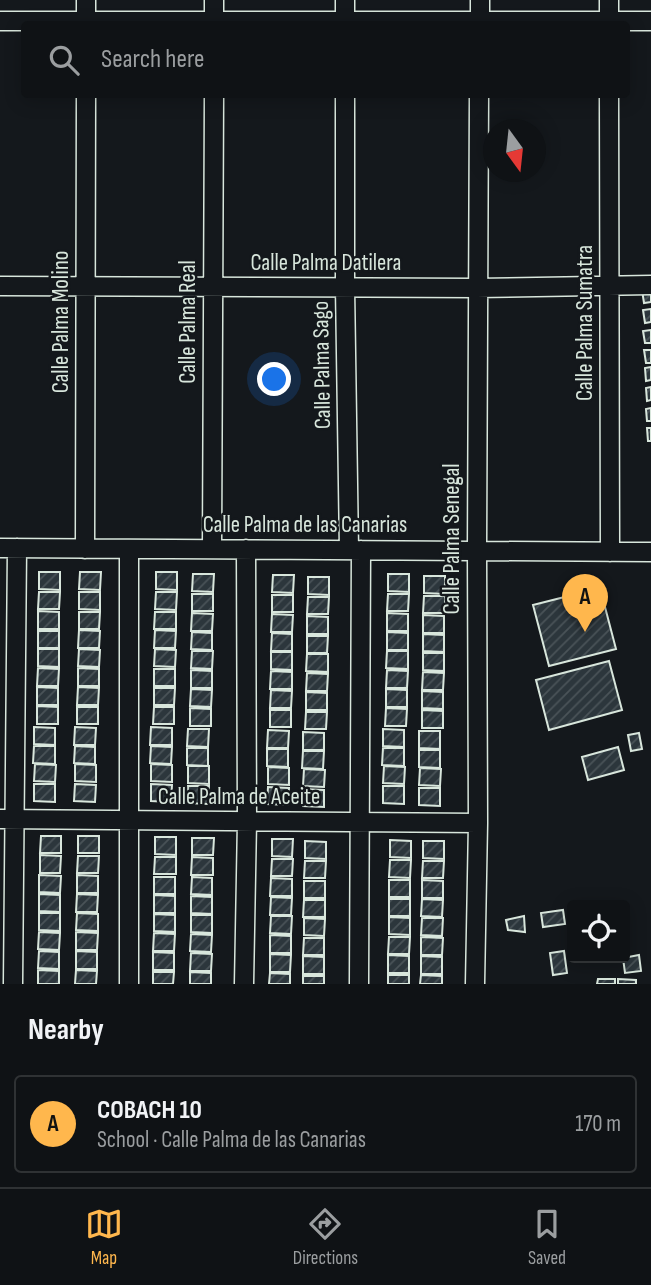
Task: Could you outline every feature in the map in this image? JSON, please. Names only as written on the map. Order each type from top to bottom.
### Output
[{"type":"street","points":[[86,0],[86,21]]},
{"type":"street","points":[[214,0],[214,21]]},
{"type":"street","points":[[345,0],[345,21]]},
{"type":"street","points":[[480,0],[480,21]]},
{"type":"street","points":[[609,0],[609,21]]},
{"type":"street","points":[[0,21],[21,21]]},
{"type":"street","points":[[630,22],[651,21]]},
{"type":"street","name":"Calle Palma Molino","points":[[85,549],[86,98]]},
{"type":"street","name":"Calle Palma Real","points":[[212,549],[214,98]]},
{"type":"street","name":"Calle Palma Sago","points":[[345,98],[345,287],[355,550],[361,822],[359,984]]},
{"type":"street","name":"Calle Palma Senegal","points":[[475,984],[478,823],[479,98]]},
{"type":"street","name":"Calle Palma Sumatra","points":[[609,98],[610,552]]},
{"type":"street","name":"Calle Palma Datilera","points":[[0,286],[477,288],[651,285]]},
{"type":"street","points":[[8,548],[7,819],[13,984]]},
{"type":"street","name":"Calle Palma de las Canarias","points":[[8,548],[651,552]]},
{"type":"street","points":[[129,984],[130,549]]},
{"type":"street","points":[[244,984],[247,821],[246,550]]},
{"type":"street","name":"Calle Palma de Aceite","points":[[7,819],[478,823]]},
{"type":"building","points":[[651,289],[651,302],[644,303],[642,290]]},
{"type":"building","points":[[651,309],[651,322],[645,323],[643,310]]},
{"type":"building","points":[[651,330],[651,343],[645,343],[643,331]]},
{"type":"building","points":[[644,350],[651,350],[651,363],[646,363]]},
{"type":"building","points":[[651,367],[651,380],[646,381],[645,368]]},
{"type":"building","points":[[651,387],[651,400],[647,401],[646,388]]},
{"type":"building","points":[[651,408],[651,421],[647,421],[646,409]]},
{"type":"building","points":[[647,428],[651,428],[651,441],[648,441]]},
{"type":"building","points":[[39,572],[60,572],[60,590],[39,589]]},
{"type":"building","points":[[80,572],[101,572],[100,590],[79,589]]},
{"type":"building","points":[[156,572],[177,572],[177,590],[156,589]]},
{"type":"building","points":[[193,574],[214,574],[213,592],[192,591]]},
{"type":"building","points":[[388,574],[409,574],[409,592],[388,591]]},
{"type":"building","points":[[273,575],[294,575],[293,593],[272,592]]},
{"type":"building","points":[[424,576],[445,576],[445,594],[424,593]]},
{"type":"building","points":[[308,577],[329,577],[329,595],[308,594]]},
{"type":"building","points":[[600,588],[616,649],[549,666],[533,605]]},
{"type":"building","points":[[39,592],[60,592],[59,609],[38,609]]},
{"type":"building","points":[[79,592],[100,592],[100,610],[79,609]]},
{"type":"building","points":[[156,592],[177,592],[176,610],[155,609]]},
{"type":"building","points":[[192,594],[213,594],[213,611],[192,611]]},
{"type":"building","points":[[388,594],[409,594],[408,611],[387,611]]},
{"type":"building","points":[[272,595],[293,595],[293,612],[272,612]]},
{"type":"building","points":[[424,596],[445,596],[445,613],[423,613]]},
{"type":"building","points":[[308,597],[329,597],[328,614],[307,614]]},
{"type":"building","points":[[38,611],[59,612],[59,629],[38,629]]},
{"type":"building","points":[[79,612],[100,612],[99,629],[79,629]]},
{"type":"building","points":[[155,612],[176,612],[176,629],[154,629]]},
{"type":"building","points":[[192,613],[213,614],[212,631],[191,631]]},
{"type":"building","points":[[387,613],[408,614],[408,631],[387,631]]},
{"type":"building","points":[[272,614],[293,615],[292,632],[271,632]]},
{"type":"building","points":[[423,615],[444,616],[444,633],[423,633]]},
{"type":"building","points":[[307,616],[328,617],[328,634],[307,634]]},
{"type":"building","points":[[79,630],[100,631],[99,648],[78,648]]},
{"type":"building","points":[[155,630],[176,631],[175,648],[154,648]]},
{"type":"building","points":[[38,631],[59,631],[59,648],[38,648]]},
{"type":"building","points":[[192,632],[212,633],[212,650],[191,649]]},
{"type":"building","points":[[387,632],[408,633],[408,650],[387,650]]},
{"type":"building","points":[[272,633],[292,634],[292,651],[271,651]]},
{"type":"building","points":[[423,634],[444,635],[444,652],[423,651]]},
{"type":"building","points":[[307,636],[328,636],[327,653],[307,653]]},
{"type":"building","points":[[38,649],[59,649],[59,667],[38,666]]},
{"type":"building","points":[[79,649],[100,650],[99,667],[78,666]]},
{"type":"building","points":[[155,649],[176,650],[175,667],[154,666]]},
{"type":"building","points":[[192,651],[213,651],[212,669],[191,668]]},
{"type":"building","points":[[387,651],[408,651],[408,669],[386,668]]},
{"type":"building","points":[[271,652],[292,652],[292,670],[271,669]]},
{"type":"building","points":[[423,653],[444,653],[444,671],[423,670]]},
{"type":"building","points":[[307,654],[328,654],[328,672],[306,671]]},
{"type":"building","points":[[609,661],[622,710],[549,730],[536,680]]},
{"type":"building","points":[[38,668],[59,669],[58,686],[37,686]]},
{"type":"building","points":[[78,668],[99,669],[99,686],[78,686]]},
{"type":"building","points":[[154,669],[175,669],[175,686],[154,686]]},
{"type":"building","points":[[191,670],[212,671],[212,688],[191,688]]},
{"type":"building","points":[[387,670],[408,671],[407,688],[386,688]]},
{"type":"building","points":[[271,671],[292,672],[292,689],[270,689]]},
{"type":"building","points":[[423,672],[444,673],[443,690],[422,690]]},
{"type":"building","points":[[307,673],[328,674],[327,691],[306,691]]},
{"type":"building","points":[[37,687],[58,688],[58,705],[37,705]]},
{"type":"building","points":[[78,687],[99,688],[98,705],[77,705]]},
{"type":"building","points":[[154,688],[175,688],[174,705],[154,705]]},
{"type":"building","points":[[191,689],[212,690],[211,707],[190,706]]},
{"type":"building","points":[[386,689],[407,690],[407,707],[386,707]]},
{"type":"building","points":[[271,690],[292,691],[291,708],[270,708]]},
{"type":"building","points":[[422,691],[443,692],[443,709],[422,708]]},
{"type":"building","points":[[306,692],[327,693],[327,710],[306,710]]},
{"type":"building","points":[[37,706],[58,707],[58,724],[37,724]]},
{"type":"building","points":[[77,707],[98,707],[98,724],[77,724]]},
{"type":"building","points":[[154,707],[174,707],[174,724],[153,724]]},
{"type":"building","points":[[190,708],[211,709],[211,726],[190,726]]},
{"type":"building","points":[[386,708],[407,709],[406,726],[385,726]]},
{"type":"building","points":[[270,710],[291,710],[291,727],[270,727]]},
{"type":"building","points":[[422,710],[443,711],[443,728],[422,728]]},
{"type":"building","points":[[306,712],[327,712],[326,729],[305,729]]},
{"type":"building","points":[[34,727],[55,728],[55,745],[34,744]]},
{"type":"building","points":[[75,727],[96,728],[95,745],[74,745]]},
{"type":"building","points":[[151,727],[172,728],[172,745],[150,745]]},
{"type":"building","points":[[188,729],[209,729],[208,747],[187,746]]},
{"type":"building","points":[[383,729],[404,730],[404,747],[383,746]]},
{"type":"building","points":[[268,730],[289,731],[288,748],[267,748]]},
{"type":"building","points":[[419,731],[440,731],[440,749],[419,748]]},
{"type":"building","points":[[303,732],[324,733],[324,750],[303,750]]},
{"type":"building","points":[[639,733],[642,749],[631,751],[628,735]]},
{"type":"building","points":[[34,746],[55,746],[55,764],[33,763]]},
{"type":"building","points":[[75,746],[95,747],[95,764],[74,763]]},
{"type":"building","points":[[151,746],[172,747],[171,764],[150,763]]},
{"type":"building","points":[[618,747],[624,770],[588,780],[582,757]]},
{"type":"building","points":[[187,748],[208,748],[208,766],[187,765]]},
{"type":"building","points":[[383,748],[404,748],[404,766],[382,765]]},
{"type":"building","points":[[267,749],[288,749],[288,767],[267,766]]},
{"type":"building","points":[[419,750],[440,750],[440,768],[419,767]]},
{"type":"building","points":[[303,751],[324,751],[323,769],[302,768]]},
{"type":"building","points":[[35,764],[56,765],[55,782],[34,781]]},
{"type":"building","points":[[75,764],[96,765],[96,782],[75,781]]},
{"type":"building","points":[[151,764],[172,765],[172,782],[151,781]]},
{"type":"building","points":[[188,766],[209,766],[209,784],[188,783]]},
{"type":"building","points":[[384,766],[405,767],[404,784],[383,783]]},
{"type":"building","points":[[268,767],[289,768],[289,785],[268,784]]},
{"type":"building","points":[[420,768],[441,769],[440,786],[419,785]]},
{"type":"building","points":[[304,769],[325,770],[324,787],[303,786]]},
{"type":"building","points":[[34,784],[55,784],[55,802],[34,801]]},
{"type":"building","points":[[75,784],[96,785],[95,802],[74,801]]},
{"type":"building","points":[[151,784],[172,785],[171,802],[151,801]]},
{"type":"building","points":[[188,786],[209,786],[208,804],[187,803]]},
{"type":"building","points":[[383,786],[404,786],[404,804],[383,803]]},
{"type":"building","points":[[268,787],[289,788],[288,805],[267,804]]},
{"type":"building","points":[[419,788],[440,788],[440,806],[419,805]]},
{"type":"building","points":[[303,789],[324,790],[324,807],[303,806]]},
{"type":"building","points":[[41,836],[61,836],[61,853],[40,853]]},
{"type":"building","points":[[78,836],[99,836],[99,853],[78,853]]},
{"type":"building","points":[[155,837],[176,837],[176,855],[155,854]]},
{"type":"building","points":[[192,838],[214,838],[213,855],[192,855]]},
{"type":"building","points":[[272,839],[293,839],[292,857],[272,856]]},
{"type":"building","points":[[390,840],[411,841],[411,858],[390,857]]},
{"type":"building","points":[[305,841],[326,842],[326,859],[305,858]]},
{"type":"building","points":[[423,841],[444,841],[444,859],[423,858]]},
{"type":"building","points":[[40,855],[61,856],[60,873],[40,873]]},
{"type":"building","points":[[78,856],[99,856],[98,873],[77,873]]},
{"type":"building","points":[[155,857],[176,857],[176,874],[154,874]]},
{"type":"building","points":[[192,857],[213,858],[213,875],[191,875]]},
{"type":"building","points":[[272,859],[293,859],[292,876],[271,876]]},
{"type":"building","points":[[390,860],[411,860],[410,878],[389,877]]},
{"type":"building","points":[[305,861],[326,861],[325,878],[304,878]]},
{"type":"building","points":[[423,861],[444,861],[443,878],[422,878]]},
{"type":"building","points":[[39,875],[61,876],[60,893],[39,892]]},
{"type":"building","points":[[77,875],[98,876],[98,893],[77,893]]},
{"type":"building","points":[[154,877],[175,877],[175,894],[154,894]]},
{"type":"building","points":[[192,877],[212,878],[212,895],[191,894]]},
{"type":"building","points":[[271,878],[292,879],[292,896],[270,896]]},
{"type":"building","points":[[389,880],[410,880],[410,897],[389,897]]},
{"type":"building","points":[[422,880],[443,881],[443,898],[422,898]]},
{"type":"building","points":[[304,881],[325,881],[325,898],[304,898]]},
{"type":"building","points":[[39,894],[60,895],[60,912],[39,911]]},
{"type":"building","points":[[77,894],[98,895],[97,912],[76,912]]},
{"type":"building","points":[[154,895],[175,896],[175,913],[154,913]]},
{"type":"building","points":[[191,896],[212,897],[212,914],[191,913]]},
{"type":"building","points":[[271,897],[292,898],[291,915],[270,915]]},
{"type":"building","points":[[389,899],[410,899],[410,916],[389,916]]},
{"type":"building","points":[[422,899],[443,900],[442,917],[421,916]]},
{"type":"building","points":[[304,900],[325,900],[325,917],[303,917]]},
{"type":"building","points":[[563,910],[565,924],[543,927],[541,913]]},
{"type":"building","points":[[39,913],[60,913],[60,931],[39,930]]},
{"type":"building","points":[[77,913],[98,914],[98,931],[76,930]]},
{"type":"building","points":[[154,914],[175,915],[175,932],[154,931]]},
{"type":"building","points":[[191,915],[212,915],[212,933],[191,932]]},
{"type":"building","points":[[271,916],[292,916],[291,934],[270,933]]},
{"type":"building","points":[[524,916],[525,932],[508,930],[506,920]]},
{"type":"building","points":[[389,917],[410,918],[410,935],[389,934]]},
{"type":"building","points":[[304,918],[325,919],[324,936],[304,935]]},
{"type":"building","points":[[422,918],[443,918],[442,936],[421,935]]},
{"type":"building","points":[[39,932],[60,933],[59,950],[38,949]]},
{"type":"building","points":[[76,932],[98,933],[97,950],[76,950]]},
{"type":"building","points":[[154,933],[175,934],[174,951],[153,951]]},
{"type":"building","points":[[191,934],[212,935],[211,952],[190,951]]},
{"type":"building","points":[[270,935],[291,936],[291,953],[270,953]]},
{"type":"building","points":[[389,937],[410,937],[409,954],[388,954]]},
{"type":"building","points":[[421,937],[443,938],[442,955],[421,955]]},
{"type":"building","points":[[304,938],[324,938],[324,955],[303,955]]},
{"type":"building","points":[[39,951],[59,952],[59,969],[38,968]]},
{"type":"building","points":[[76,951],[97,952],[97,969],[76,969]]},
{"type":"building","points":[[564,951],[567,973],[553,975],[550,953]]},
{"type":"building","points":[[153,952],[174,953],[174,970],[153,970]]},
{"type":"building","points":[[191,953],[212,954],[211,971],[190,971]]},
{"type":"building","points":[[270,954],[291,955],[290,972],[270,972]]},
{"type":"building","points":[[388,955],[409,956],[409,973],[388,973]]},
{"type":"building","points":[[639,955],[641,971],[625,973],[624,963],[630,963],[630,957]]},
{"type":"building","points":[[303,956],[324,957],[324,974],[303,974]]},
{"type":"building","points":[[421,956],[442,957],[442,974],[421,974]]},
{"type":"building","points":[[38,970],[59,971],[59,984],[38,984]]},
{"type":"building","points":[[76,970],[97,971],[96,984],[75,984]]},
{"type":"building","points":[[153,972],[174,972],[173,984],[153,984]]},
{"type":"building","points":[[190,972],[211,973],[211,984],[190,984]]},
{"type":"building","points":[[270,973],[290,974],[290,984],[269,984]]},
{"type":"building","points":[[388,975],[409,975],[409,984],[388,984]]},
{"type":"building","points":[[421,975],[442,976],[442,984],[420,984]]},
{"type":"building","points":[[303,976],[324,976],[324,984],[303,984]]},
{"type":"building","points":[[598,979],[615,979],[615,984],[597,984]]},
{"type":"building","points":[[618,979],[636,980],[636,984],[618,984]]},
{"type":"place","name":"COBACH 10","points":[[585,632]]}]
